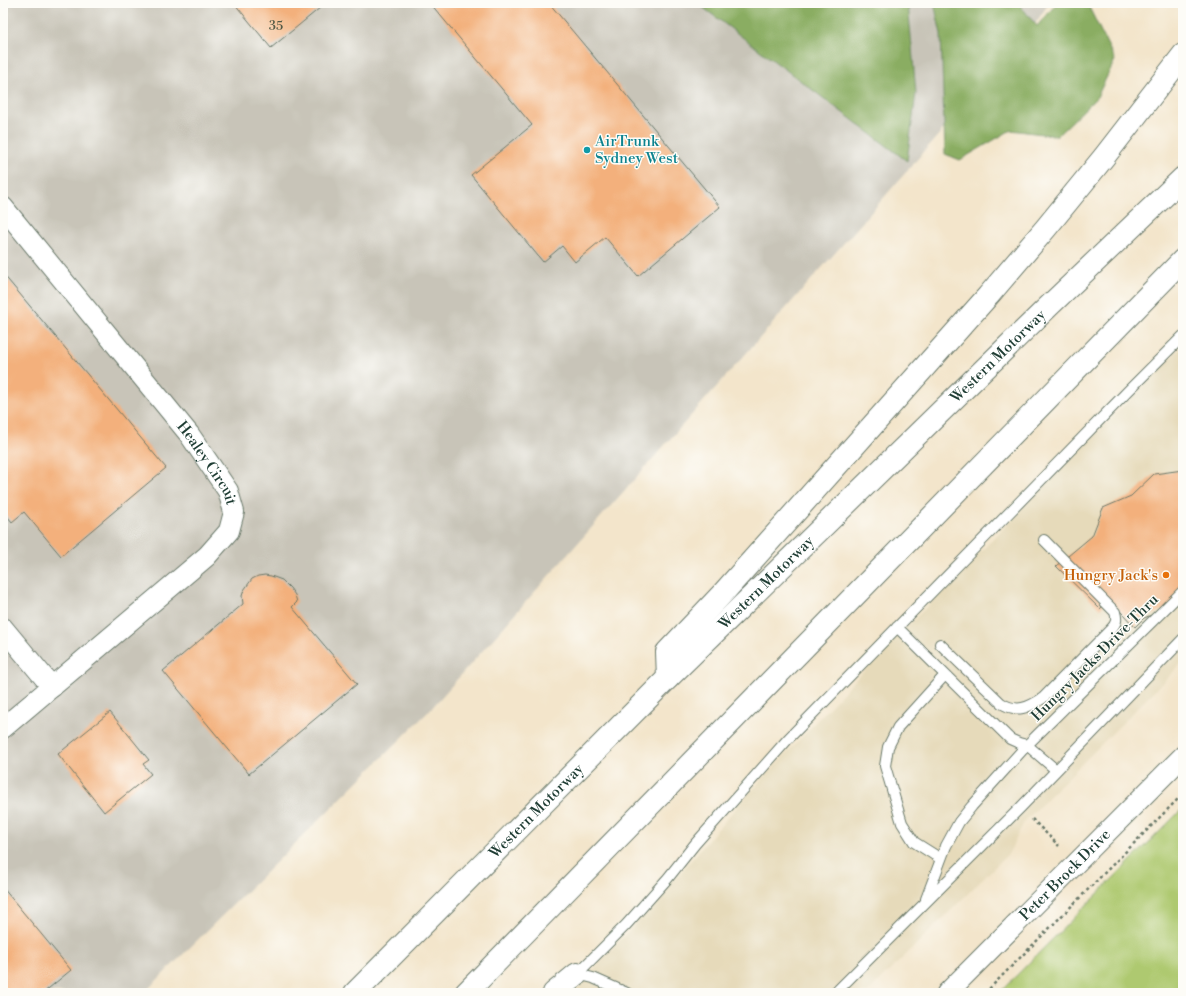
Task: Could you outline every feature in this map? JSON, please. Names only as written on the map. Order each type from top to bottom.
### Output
[{"type":"highway","points":[[668,678],[667,652],[724,592],[1002,279],[1104,157],[1183,55]]},
{"type":"highway","name":"Western Motorway","points":[[355,993],[668,678],[1183,178]]},
{"type":"highway","points":[[466,993],[1183,260]]},
{"type":"highway","points":[[554,993],[577,974]]},
{"type":"street","name":"Healey Circuit","points":[[3,207],[189,434],[228,491],[234,512],[229,531],[207,556],[3,728]]},
{"type":"street","points":[[3,628],[52,687]]},
{"type":"street","name":"Peter Brock Drive","points":[[946,993],[1183,756]]},
{"type":"lane","points":[[577,974],[626,925],[788,739],[1183,336]]},
{"type":"lane","points":[[940,644],[1008,708],[1022,708],[1031,706],[1043,698],[1116,624],[1117,619],[1115,612],[1044,540]]},
{"type":"lane","name":"Hungry Jacks Drive-Thru","points":[[925,903],[946,846],[960,822],[1027,745],[1183,591]]},
{"type":"lane","points":[[897,627],[1010,739],[1027,745],[1056,770]]},
{"type":"lane","points":[[835,993],[1056,770],[1183,639]]},
{"type":"lane","points":[[941,859],[914,842],[902,823],[885,766],[888,748],[898,726],[946,675]]},
{"type":"lane","points":[[577,974],[593,978],[627,993]]},
{"type":"path","points":[[985,993],[1183,794]]},
{"type":"path","points":[[1032,819],[1059,846]]},
{"type":"shaded area","points":[[3,3],[1049,3],[1035,24],[866,218],[429,711],[144,993],[3,993]]},
{"type":"shaded area","points":[[1183,345],[1183,662],[1024,822],[1009,853],[867,993],[572,993],[661,895],[741,802],[853,682]]},
{"type":"green space","points":[[697,3],[908,3],[916,93],[907,161]]},
{"type":"green space","points":[[934,3],[1018,3],[1037,26],[1057,3],[1087,3],[1115,60],[1097,97],[1057,136],[1011,130],[960,160],[945,154],[941,34]]},
{"type":"green space","points":[[1183,808],[1183,993],[999,993]]},
{"type":"building","points":[[234,3],[326,3],[271,48]]},
{"type":"building","name":"AirTrunk Sydney West","points":[[430,3],[549,3],[720,207],[638,276],[605,237],[575,262],[562,246],[543,262],[471,175],[532,125]]},
{"type":"building","points":[[3,274],[166,468],[61,556],[24,512],[12,522],[3,511]]},
{"type":"building","points":[[1183,470],[1183,602],[1144,618],[1135,627],[1109,599],[1100,609],[1056,566],[1092,536],[1103,508],[1131,496],[1154,474]]},
{"type":"building","points":[[265,575],[282,580],[290,588],[295,595],[297,602],[292,607],[357,684],[249,774],[163,671],[243,604],[242,596],[244,590],[252,579]]},
{"type":"building","points":[[110,712],[149,760],[143,764],[151,774],[104,812],[58,754]]},
{"type":"building","points":[[3,888],[71,970],[43,993],[3,993]]},
{"type":"place","name":"AirTrunk Sydney West","points":[[587,150]]},
{"type":"place","name":"Hungry Jack's","points":[[1166,575]]}]
